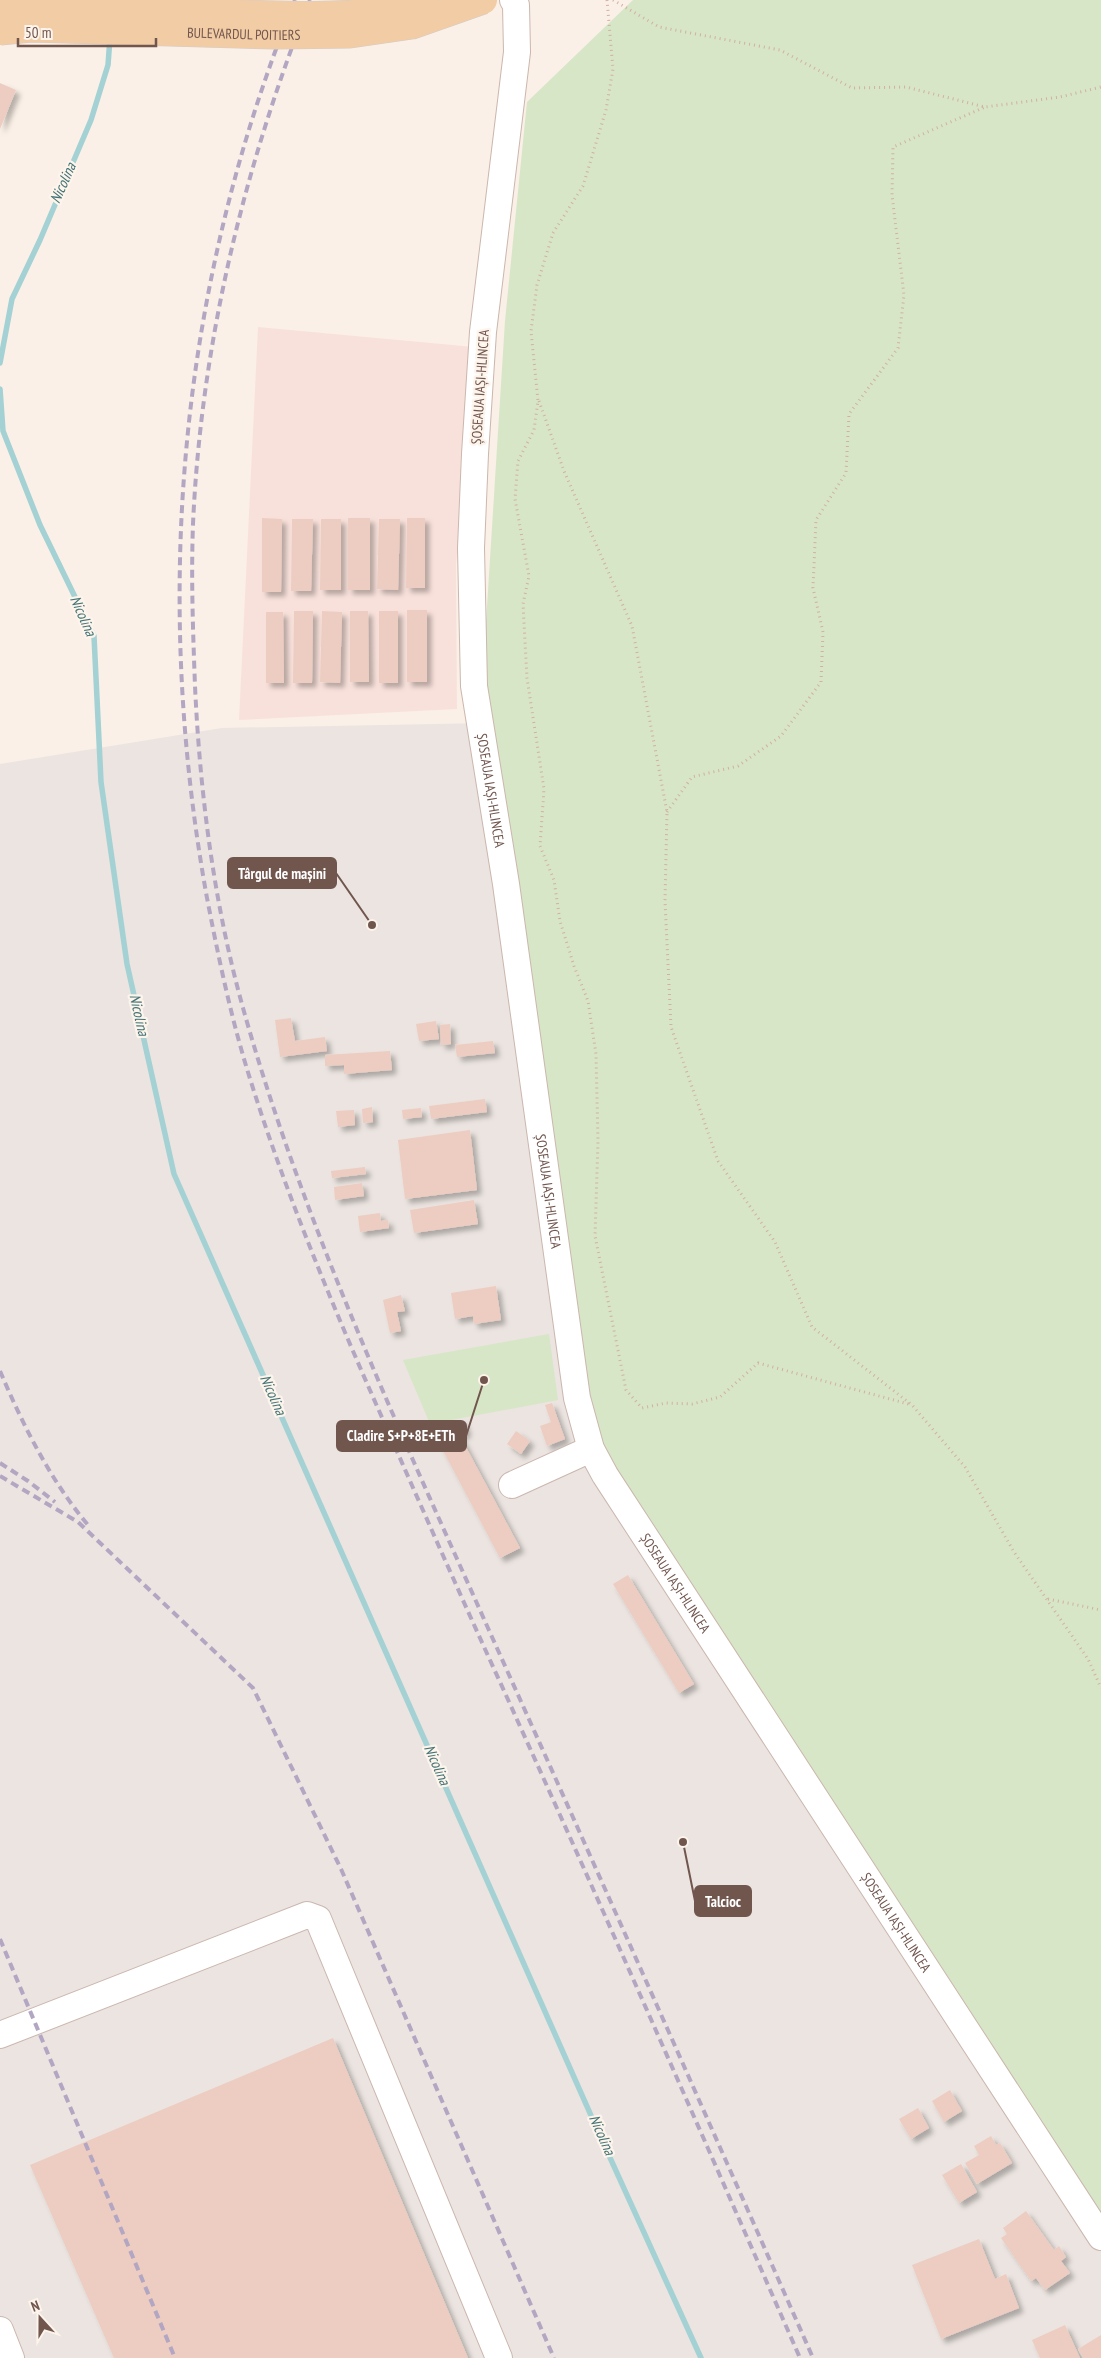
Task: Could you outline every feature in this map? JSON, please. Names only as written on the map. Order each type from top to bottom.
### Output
[{"type":"main road","name":"BULEVARDUL POITIERS","points":[[0,12],[33,9],[286,15],[351,14],[408,6],[425,0]]},
{"type":"main road","name":"BULEVARDUL POITIERS","points":[[0,31],[31,28],[276,35],[350,34],[412,26],[483,0]]},
{"type":"street","name":"ȘOSEAUA IAȘI-HLINCEA","points":[[513,0],[516,5],[516,52],[484,332],[475,454],[471,548],[474,686],[506,884],[577,1398],[591,1448],[605,1475],[1101,2237]]},
{"type":"street","points":[[512,1485],[591,1448]]},
{"type":"street","points":[[0,2035],[307,1915],[318,1919],[499,2358]]},
{"type":"street","points":[[0,2330],[11,2358]]},
{"type":"path","points":[[607,0],[613,70],[606,110],[583,186],[553,234],[537,285],[531,331],[538,401],[534,430],[518,461],[515,499],[529,576],[523,604],[526,678],[544,789],[540,846],[554,880],[560,921],[574,966],[588,1001],[596,1054],[598,1141],[595,1236],[626,1390],[642,1408],[666,1403],[692,1404],[720,1397],[758,1363],[912,1405]]},
{"type":"path","points":[[613,0],[659,27],[780,50],[852,88],[906,87],[985,107]]},
{"type":"path","points":[[667,812],[692,777],[738,766],[781,736],[821,682],[823,632],[813,588],[816,520],[846,473],[849,414],[898,348],[904,295],[892,195],[892,148],[985,107],[1060,97],[1101,87]]},
{"type":"path","points":[[538,401],[564,471],[632,626],[667,812],[665,901],[671,1027],[718,1161],[775,1242],[812,1327],[912,1405],[965,1468],[1014,1552],[1088,1659],[1101,1688]]},
{"type":"path","points":[[1047,1599],[1101,1610]]},
{"type":"shaded area","points":[[258,327],[474,347],[456,565],[457,709],[239,720]]},
{"type":"shaded area","points":[[486,723],[1101,2218],[1101,2358],[0,2358],[0,764],[222,728]]},
{"type":"green space","points":[[633,0],[1101,0],[1101,2218],[588,1440],[482,686],[505,321],[527,102]]},
{"type":"green space","points":[[549,1334],[558,1400],[430,1424],[403,1360]]},
{"type":"building","points":[[0,83],[16,90],[0,129]]},
{"type":"building","points":[[262,518],[282,519],[281,592],[262,592]]},
{"type":"building","points":[[348,518],[370,518],[370,590],[348,590]]},
{"type":"building","points":[[407,518],[425,518],[425,588],[406,588]]},
{"type":"building","points":[[292,519],[313,519],[311,591],[291,591]]},
{"type":"building","points":[[321,519],[341,519],[341,590],[320,590]]},
{"type":"building","points":[[379,519],[400,519],[398,590],[377,589]]},
{"type":"building","points":[[407,610],[427,610],[427,682],[407,682]]},
{"type":"building","points":[[294,611],[313,611],[312,683],[293,683]]},
{"type":"building","points":[[322,611],[342,612],[340,683],[320,682]]},
{"type":"building","points":[[350,611],[368,611],[369,682],[350,682]]},
{"type":"building","points":[[379,611],[398,611],[398,683],[379,683]]},
{"type":"building","points":[[266,612],[283,612],[284,683],[266,683]]},
{"type":"building","points":[[291,1018],[295,1041],[325,1037],[327,1051],[280,1057],[275,1020]]},
{"type":"building","points":[[436,1021],[439,1039],[419,1041],[416,1024]]},
{"type":"building","points":[[450,1024],[451,1044],[441,1045],[440,1025]]},
{"type":"building","points":[[493,1041],[495,1053],[457,1057],[455,1045]]},
{"type":"building","points":[[390,1051],[392,1070],[344,1074],[344,1065],[325,1066],[325,1055]]},
{"type":"building","points":[[485,1099],[487,1112],[431,1119],[429,1106]]},
{"type":"building","points":[[372,1107],[373,1122],[363,1123],[362,1109]]},
{"type":"building","points":[[421,1108],[422,1117],[403,1119],[402,1110]]},
{"type":"building","points":[[354,1110],[355,1125],[338,1127],[336,1111]]},
{"type":"building","points":[[470,1130],[477,1190],[405,1199],[398,1140]]},
{"type":"building","points":[[365,1167],[366,1174],[332,1178],[331,1171]]},
{"type":"building","points":[[362,1183],[364,1196],[335,1200],[334,1187]]},
{"type":"building","points":[[474,1200],[478,1224],[414,1233],[410,1210]]},
{"type":"building","points":[[380,1213],[381,1221],[388,1220],[389,1228],[360,1232],[358,1216]]},
{"type":"building","points":[[496,1286],[501,1320],[474,1324],[473,1316],[455,1319],[451,1293]]},
{"type":"building","points":[[401,1295],[405,1311],[397,1312],[401,1331],[390,1333],[383,1300]]},
{"type":"building","points":[[552,1403],[565,1439],[547,1446],[540,1426],[551,1422],[545,1405]]},
{"type":"building","points":[[463,1420],[467,1432],[460,1436],[520,1548],[500,1558],[431,1428]]},
{"type":"building","points":[[516,1431],[530,1441],[521,1454],[507,1444]]},
{"type":"building","points":[[628,1575],[694,1684],[679,1693],[613,1584]]},
{"type":"building","points":[[333,2038],[468,2358],[114,2358],[30,2165]]},
{"type":"building","points":[[950,2090],[962,2111],[944,2122],[932,2101]]},
{"type":"building","points":[[918,2108],[929,2128],[911,2139],[899,2119]]},
{"type":"building","points":[[991,2136],[996,2145],[1000,2143],[1012,2163],[977,2184],[965,2163],[979,2155],[974,2146]]},
{"type":"building","points":[[961,2164],[977,2192],[959,2203],[942,2175]]},
{"type":"building","points":[[1026,2211],[1054,2250],[1059,2246],[1066,2257],[1061,2261],[1070,2273],[1045,2290],[1036,2278],[1031,2281],[1001,2238],[1007,2234],[1003,2228]]},
{"type":"building","points":[[979,2239],[995,2279],[1006,2274],[1019,2308],[941,2339],[912,2265]]},
{"type":"building","points":[[1065,2325],[1080,2358],[1040,2358],[1032,2340]]},
{"type":"building","points":[[1101,2335],[1101,2358],[1083,2358],[1078,2349]]},
{"type":"waterway","name":"Nicolina","points":[[0,363],[12,299],[40,240],[91,120],[108,65],[110,38]]},
{"type":"waterway","name":"Nicolina","points":[[0,389],[3,431],[40,525],[94,636],[101,782],[127,964],[174,1174],[597,2129],[701,2358]]},
{"type":"railway","points":[[295,0],[256,108],[225,218],[202,330],[187,443],[180,556],[181,670],[190,784],[207,898],[220,962],[241,1048],[262,1115],[294,1207],[330,1297],[800,2358]]},
{"type":"railway","points":[[310,0],[286,63],[265,127],[230,257],[216,323],[205,390],[198,457],[192,564],[197,727],[210,848],[224,929],[243,1008],[267,1089],[324,1249],[356,1327],[423,1482],[813,2358]]},
{"type":"railway","points":[[0,1371],[38,1451],[61,1490],[88,1525]]},
{"type":"railway","points":[[0,1463],[28,1481],[55,1502]]},
{"type":"railway","points":[[0,1476],[78,1522],[253,1688],[341,1869],[554,2358]]},
{"type":"railway","points":[[0,1939],[175,2358]]},
{"type":"place","name":"Târgul de mașini","points":[[372,925]]},
{"type":"place","name":"Cladire S+P+8E+ETh","points":[[484,1380]]},
{"type":"place","name":"Talcioc","points":[[683,1842]]}]
